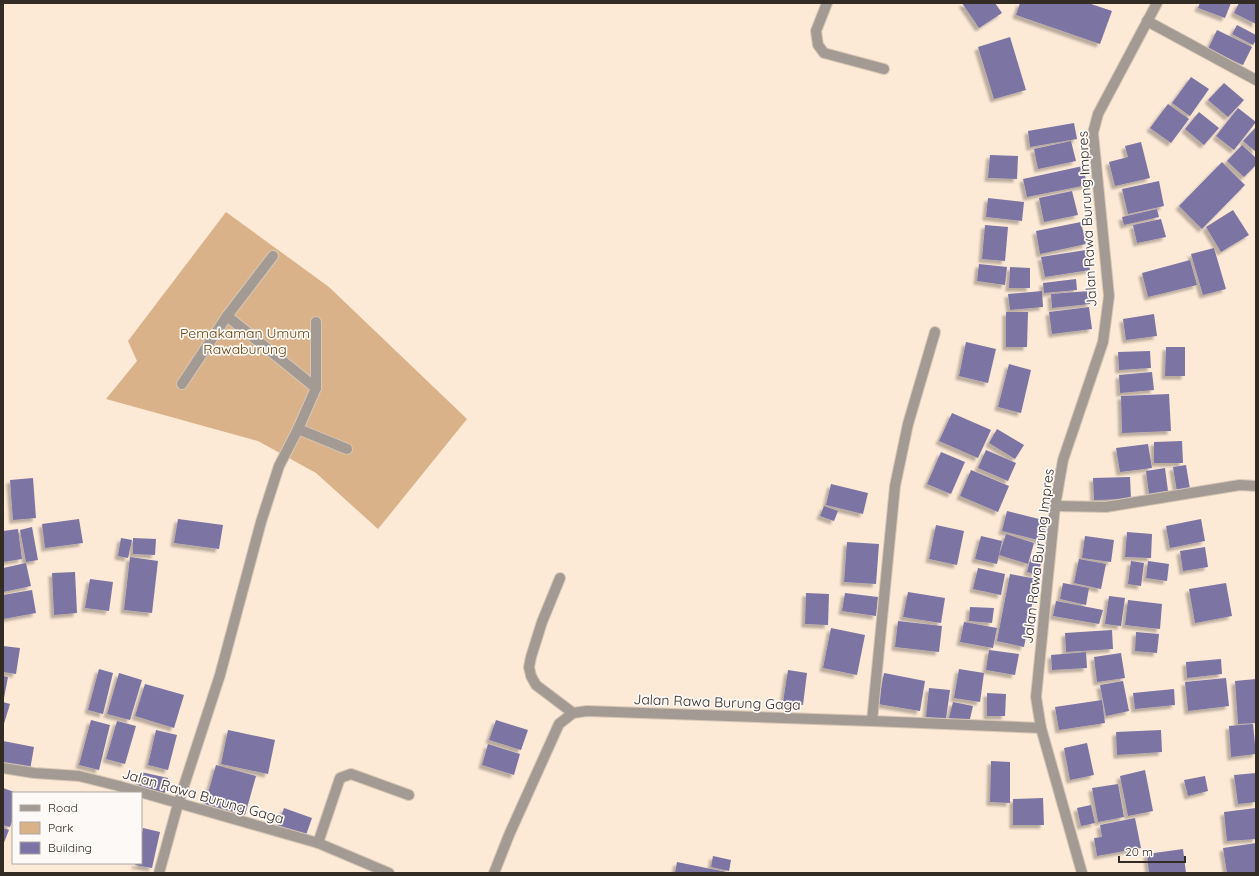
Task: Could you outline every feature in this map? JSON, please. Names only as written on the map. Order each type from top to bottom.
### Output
[{"type":"street","points":[[827,3],[816,31],[818,45],[824,53],[884,69]]},
{"type":"street","name":"Jalan Rawa Burung Impres","points":[[1082,873],[1041,728],[1036,697],[1055,506],[1063,460],[1103,342],[1109,296],[1093,133],[1098,114],[1147,21],[1158,4],[1157,3]]},
{"type":"street","points":[[1147,21],[1256,80]]},
{"type":"street","points":[[182,384],[227,316],[273,256]]},
{"type":"street","points":[[227,316],[316,388]]},
{"type":"street","points":[[159,873],[178,804],[220,675],[261,522],[279,466],[298,429],[316,388],[316,322]]},
{"type":"street","points":[[872,721],[895,486],[908,424],[934,332]]},
{"type":"street","points":[[298,429],[347,449]]},
{"type":"street","points":[[1055,506],[1106,507],[1240,485],[1256,486]]},
{"type":"street","points":[[494,873],[509,835],[559,724],[573,713],[536,685],[531,676],[530,667],[531,657],[542,622],[560,578]]},
{"type":"street","name":"Jalan Rawa Burung Gaga","points":[[573,713],[587,711],[1041,728]]},
{"type":"street","name":"Jalan Rawa Burung Gaga","points":[[3,768],[34,773],[79,776],[139,792]]},
{"type":"street","points":[[318,843],[340,778],[351,774],[409,795]]},
{"type":"street","name":"Jalan Rawa Burung Gaga","points":[[142,793],[318,843],[389,873]]},
{"type":"green space","name":"Pemakaman Umum Rawaburung","points":[[226,212],[329,287],[467,419],[378,529],[316,473],[258,441],[106,399],[137,361],[128,341]]},
{"type":"building","points":[[962,3],[995,3],[1002,13],[979,28]]},
{"type":"building","points":[[1020,3],[1088,3],[1112,11],[1100,44],[1016,15]]},
{"type":"building","points":[[1200,3],[1231,3],[1225,18],[1198,8]]},
{"type":"building","points":[[1239,3],[1256,3],[1256,24],[1234,13]]},
{"type":"building","points":[[1237,25],[1256,35],[1256,40],[1253,45],[1232,34]]},
{"type":"building","points":[[1217,30],[1252,47],[1243,65],[1208,49]]},
{"type":"building","points":[[1010,37],[1026,90],[994,99],[978,47]]},
{"type":"building","points":[[1191,77],[1209,89],[1190,116],[1172,103]]},
{"type":"building","points":[[1224,83],[1244,100],[1228,117],[1208,100]]},
{"type":"building","points":[[1168,104],[1189,119],[1171,143],[1150,128]]},
{"type":"building","points":[[1238,108],[1256,122],[1234,150],[1216,136]]},
{"type":"building","points":[[1199,112],[1219,128],[1204,145],[1185,129]]},
{"type":"building","points":[[1074,123],[1077,139],[1030,147],[1028,131]]},
{"type":"building","points":[[1256,127],[1256,152],[1243,141]]},
{"type":"building","points":[[1071,141],[1076,161],[1038,169],[1034,149]]},
{"type":"building","points":[[1141,142],[1150,178],[1115,186],[1109,162],[1128,157],[1125,146]]},
{"type":"building","points":[[1242,145],[1256,158],[1256,165],[1244,177],[1227,161]]},
{"type":"building","points":[[990,155],[1018,156],[1017,179],[988,178]]},
{"type":"building","points":[[1222,162],[1245,185],[1202,229],[1179,206]]},
{"type":"building","points":[[1083,166],[1087,185],[1027,197],[1023,179]]},
{"type":"building","points":[[1159,181],[1164,206],[1128,214],[1122,189]]},
{"type":"building","points":[[1072,191],[1078,215],[1044,222],[1039,198]]},
{"type":"building","points":[[988,198],[1024,202],[1022,221],[986,217]]},
{"type":"building","points":[[1157,209],[1159,217],[1124,225],[1122,217]]},
{"type":"building","points":[[1233,210],[1249,235],[1221,252],[1206,227]]},
{"type":"building","points":[[1161,219],[1166,237],[1137,243],[1133,225]]},
{"type":"building","points":[[1081,222],[1086,244],[1040,254],[1036,231]]},
{"type":"building","points":[[985,225],[1008,227],[1005,261],[982,259]]},
{"type":"building","points":[[1214,248],[1226,289],[1203,295],[1191,254]]},
{"type":"building","points":[[1086,250],[1090,270],[1045,277],[1041,257]]},
{"type":"building","points":[[1190,260],[1197,285],[1148,297],[1142,273]]},
{"type":"building","points":[[979,264],[1007,267],[1005,285],[977,281]]},
{"type":"building","points":[[1010,267],[1030,268],[1030,288],[1009,288]]},
{"type":"building","points":[[1076,279],[1077,290],[1044,293],[1043,283]]},
{"type":"building","points":[[1042,291],[1043,307],[1010,310],[1008,294]]},
{"type":"building","points":[[1089,291],[1090,304],[1052,308],[1051,294]]},
{"type":"building","points":[[1089,307],[1092,329],[1052,334],[1049,312]]},
{"type":"building","points":[[1006,312],[1028,312],[1027,347],[1006,347]]},
{"type":"building","points":[[1154,314],[1157,336],[1126,340],[1123,319]]},
{"type":"building","points":[[966,342],[996,349],[988,383],[959,376]]},
{"type":"building","points":[[1166,347],[1185,347],[1185,376],[1165,376]]},
{"type":"building","points":[[1150,351],[1151,368],[1119,370],[1118,352]]},
{"type":"building","points":[[1009,364],[1031,370],[1021,413],[998,407]]},
{"type":"building","points":[[1152,372],[1154,390],[1120,393],[1119,375]]},
{"type":"building","points":[[1169,394],[1171,431],[1122,433],[1121,396]]},
{"type":"building","points":[[952,413],[991,430],[978,458],[939,441]]},
{"type":"building","points":[[997,429],[1024,445],[1015,459],[989,443]]},
{"type":"building","points":[[1182,441],[1183,463],[1154,463],[1154,442]]},
{"type":"building","points":[[1148,444],[1152,468],[1120,472],[1116,448]]},
{"type":"building","points":[[986,450],[1016,463],[1008,481],[978,468]]},
{"type":"building","points":[[941,452],[965,462],[951,494],[927,484]]},
{"type":"building","points":[[1186,465],[1190,489],[1177,492],[1173,467]]},
{"type":"building","points":[[1165,468],[1168,491],[1149,494],[1146,471]]},
{"type":"building","points":[[971,470],[1009,486],[998,512],[960,496]]},
{"type":"building","points":[[1130,477],[1131,499],[1094,500],[1093,478]]},
{"type":"building","points":[[33,478],[36,518],[13,520],[10,480]]},
{"type":"building","points":[[831,484],[868,493],[863,514],[826,505]]},
{"type":"building","points":[[824,506],[838,511],[834,521],[820,516]]},
{"type":"building","points":[[1007,511],[1047,521],[1042,541],[1002,531]]},
{"type":"building","points":[[79,519],[83,543],[45,548],[42,524]]},
{"type":"building","points":[[178,519],[223,525],[219,549],[174,543]]},
{"type":"building","points":[[1201,519],[1205,541],[1170,548],[1166,526]]},
{"type":"building","points":[[936,525],[964,531],[957,565],[929,559]]},
{"type":"building","points":[[32,527],[38,560],[26,562],[20,530]]},
{"type":"building","points":[[18,529],[22,559],[3,562],[3,531]]},
{"type":"building","points":[[1127,532],[1152,534],[1151,558],[1125,557]]},
{"type":"building","points":[[1006,534],[1034,543],[1028,564],[999,555]]},
{"type":"building","points":[[981,536],[1002,541],[997,564],[975,559]]},
{"type":"building","points":[[1085,536],[1114,540],[1111,562],[1082,558]]},
{"type":"building","points":[[121,538],[132,540],[128,558],[118,556]]},
{"type":"building","points":[[133,538],[156,539],[155,555],[133,554]]},
{"type":"building","points":[[847,542],[879,544],[876,584],[844,582]]},
{"type":"building","points":[[1205,547],[1208,567],[1183,571],[1180,551]]},
{"type":"building","points":[[130,557],[158,561],[152,613],[124,610]]},
{"type":"building","points":[[1031,557],[1042,560],[1038,575],[1027,572]]},
{"type":"building","points":[[1079,559],[1106,564],[1101,589],[1074,583]]},
{"type":"building","points":[[1131,561],[1144,563],[1141,586],[1128,584]]},
{"type":"building","points":[[1148,561],[1169,564],[1167,581],[1146,578]]},
{"type":"building","points":[[26,563],[31,586],[3,592],[3,568]]},
{"type":"building","points":[[978,568],[1005,574],[1001,595],[973,589]]},
{"type":"building","points":[[75,572],[77,613],[54,615],[52,573]]},
{"type":"building","points":[[1010,574],[1037,579],[1024,647],[997,641]]},
{"type":"building","points":[[90,579],[113,582],[109,611],[85,608]]},
{"type":"building","points":[[1063,583],[1089,588],[1086,605],[1060,599]]},
{"type":"building","points":[[1226,583],[1232,616],[1195,623],[1189,589]]},
{"type":"building","points":[[32,590],[36,613],[3,619],[3,595]]},
{"type":"building","points":[[908,592],[945,598],[941,623],[903,617]]},
{"type":"building","points":[[806,593],[829,594],[828,625],[805,624]]},
{"type":"building","points":[[845,593],[878,597],[876,616],[842,611]]},
{"type":"building","points":[[1109,596],[1125,598],[1121,626],[1105,624]]},
{"type":"building","points":[[1128,600],[1162,604],[1160,629],[1125,625]]},
{"type":"building","points":[[1056,601],[1103,610],[1099,624],[1053,616]]},
{"type":"building","points":[[970,607],[994,608],[992,623],[969,621]]},
{"type":"building","points":[[898,621],[942,626],[939,652],[895,647]]},
{"type":"building","points":[[964,622],[997,628],[993,648],[960,642]]},
{"type":"building","points":[[831,628],[865,635],[857,675],[823,668]]},
{"type":"building","points":[[1112,630],[1113,649],[1066,652],[1065,633]]},
{"type":"building","points":[[1136,632],[1159,634],[1157,653],[1135,651]]},
{"type":"building","points":[[3,646],[20,648],[16,674],[3,672]]},
{"type":"building","points":[[989,650],[1019,654],[1015,675],[986,670]]},
{"type":"building","points":[[1086,652],[1087,668],[1052,670],[1051,655]]},
{"type":"building","points":[[1121,653],[1125,678],[1097,682],[1094,657]]},
{"type":"building","points":[[1221,659],[1222,674],[1187,678],[1186,662]]},
{"type":"building","points":[[99,669],[113,673],[103,714],[88,710]]},
{"type":"building","points":[[959,669],[984,673],[980,702],[954,698]]},
{"type":"building","points":[[788,670],[807,673],[803,705],[783,702]]},
{"type":"building","points":[[119,673],[142,680],[130,720],[107,714]]},
{"type":"building","points":[[884,673],[925,681],[920,711],[878,704]]},
{"type":"building","points":[[3,676],[8,677],[4,698],[3,698]]},
{"type":"building","points":[[1226,678],[1229,706],[1188,711],[1185,682]]},
{"type":"building","points":[[1256,679],[1256,723],[1238,724],[1235,681]]},
{"type":"building","points":[[1123,681],[1129,711],[1106,716],[1100,685]]},
{"type":"building","points":[[145,684],[184,695],[174,728],[135,716]]},
{"type":"building","points":[[929,688],[950,690],[946,719],[926,717]]},
{"type":"building","points":[[1174,689],[1175,705],[1135,709],[1133,693]]},
{"type":"building","points":[[987,693],[1006,694],[1005,716],[987,716]]},
{"type":"building","points":[[1102,700],[1105,723],[1059,730],[1055,707]]},
{"type":"building","points":[[3,702],[10,704],[3,727]]},
{"type":"building","points":[[953,702],[973,706],[969,723],[949,718]]},
{"type":"building","points":[[91,720],[110,725],[99,770],[79,765]]},
{"type":"building","points":[[496,720],[528,730],[521,750],[489,740]]},
{"type":"building","points":[[117,721],[136,726],[125,764],[106,759]]},
{"type":"building","points":[[1253,724],[1256,754],[1231,757],[1229,726]]},
{"type":"building","points":[[156,730],[177,735],[168,770],[148,765]]},
{"type":"building","points":[[228,730],[275,740],[268,774],[221,764]]},
{"type":"building","points":[[1161,730],[1162,752],[1117,755],[1116,732]]},
{"type":"building","points":[[3,741],[34,747],[30,770],[3,765]]},
{"type":"building","points":[[1087,743],[1094,775],[1070,780],[1064,748]]},
{"type":"building","points":[[488,744],[520,754],[514,775],[482,765]]},
{"type":"building","points":[[991,761],[1010,762],[1010,803],[990,802]]},
{"type":"building","points":[[216,765],[256,776],[245,815],[205,804]]},
{"type":"building","points":[[1145,770],[1153,811],[1128,816],[1120,776]]},
{"type":"building","points":[[141,772],[168,778],[164,796],[137,790]]},
{"type":"building","points":[[1256,773],[1256,802],[1238,804],[1234,775]]},
{"type":"building","points":[[1205,776],[1208,791],[1188,796],[1184,780]]},
{"type":"building","points":[[1118,784],[1124,817],[1098,822],[1092,788]]},
{"type":"building","points":[[3,788],[14,792],[12,792],[12,822],[10,827],[3,825]]},
{"type":"building","points":[[1043,798],[1044,825],[1013,825],[1013,799]]},
{"type":"building","points":[[1091,805],[1095,823],[1081,826],[1077,808]]},
{"type":"building","points":[[284,808],[312,818],[306,835],[278,826]]},
{"type":"building","points":[[1256,808],[1256,839],[1227,841],[1224,812]]},
{"type":"building","points":[[1135,818],[1141,848],[1097,856],[1094,838],[1102,837],[1100,825]]},
{"type":"building","points":[[3,828],[9,830],[3,845]]},
{"type":"building","points":[[143,828],[160,832],[152,868],[135,865],[142,864]]},
{"type":"building","points":[[1256,843],[1256,873],[1227,873],[1223,848]]},
{"type":"building","points":[[1183,849],[1186,873],[1149,873],[1147,854]]},
{"type":"building","points":[[713,856],[731,860],[729,871],[711,867]]},
{"type":"building","points":[[677,862],[726,872],[726,873],[675,873]]}]
